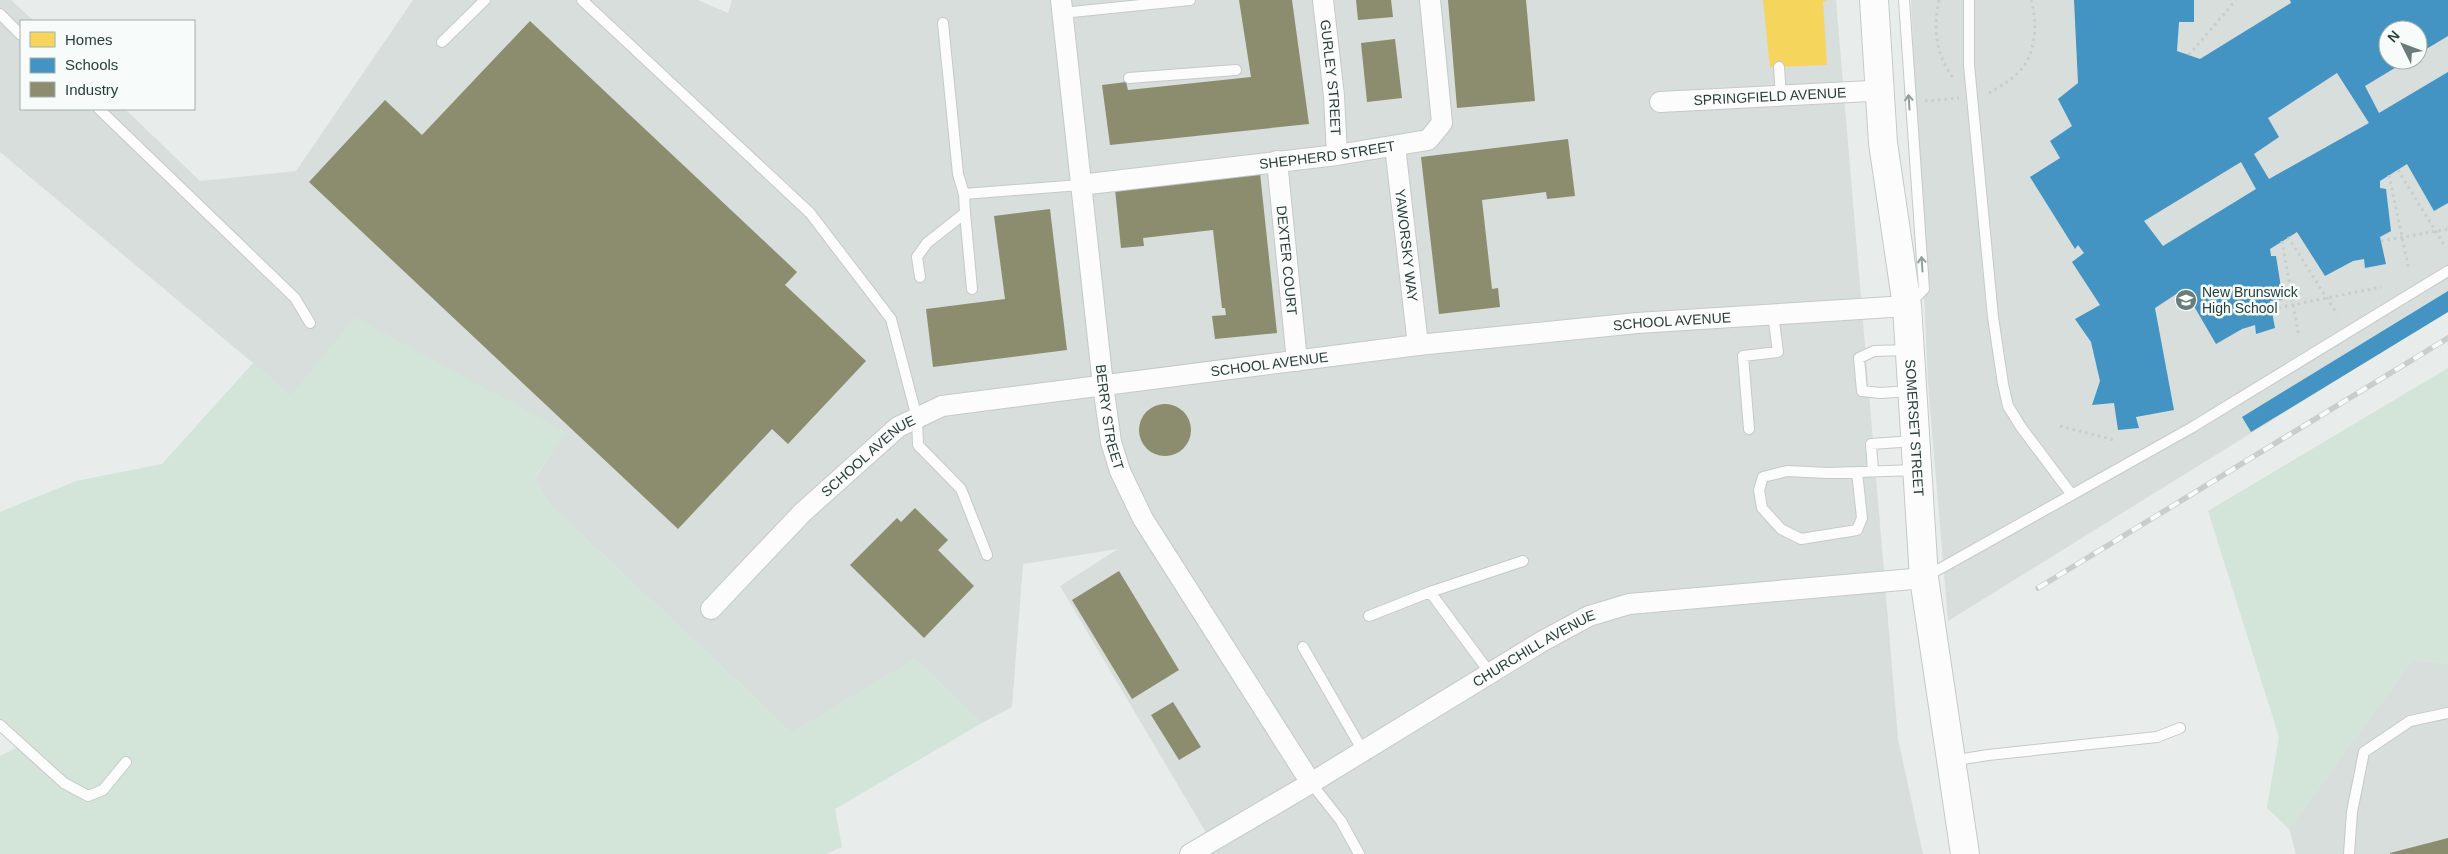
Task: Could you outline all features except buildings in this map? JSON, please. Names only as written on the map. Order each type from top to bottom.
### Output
[{"type":"main road","name":"SOMERSET STREET","points":[[1874,0],[1882,143],[1907,306],[1914,390],[1924,578],[1964,854]]},
{"type":"street","name":"GURLEY STREET","points":[[1323,0],[1334,96],[1336,155]]},
{"type":"street","name":"SHEPHERD STREET","points":[[1080,185],[1336,155],[1428,140],[1442,123],[1430,0]]},
{"type":"street","name":"BERRY STREET","points":[[1062,7],[1080,185],[1111,442],[1120,470],[1143,519],[1311,783]]},
{"type":"street","name":"SPRINGFIELD AVENUE","points":[[1660,102],[1870,91],[1878,95]]},
{"type":"street","name":"YAWORSKY WAY","points":[[1395,146],[1418,346]]},
{"type":"street","name":"DEXTER COURT","points":[[1277,161],[1297,361]]},
{"type":"street","name":"SCHOOL AVENUE","points":[[711,609],[802,513],[898,427],[942,406],[1418,346],[1637,323],[1907,306]]},
{"type":"street","name":"CHURCHILL AVENUE","points":[[1190,854],[1364,751],[1541,642],[1589,616],[1628,604],[1924,578]]},
{"type":"lane","points":[[442,42],[485,0]]},
{"type":"lane","points":[[582,0],[810,213],[891,318],[917,418],[918,445],[961,489],[987,555]]},
{"type":"lane","points":[[1062,7],[1190,0]]},
{"type":"lane","points":[[1904,0],[1924,289],[1907,306]]},
{"type":"lane","points":[[1969,0],[1969,65],[1993,317],[2003,384],[2008,406],[2012,413],[2072,495]]},
{"type":"lane","points":[[0,14],[20,34]]},
{"type":"lane","points":[[943,23],[958,174],[964,194],[972,289]]},
{"type":"lane","points":[[1779,67],[1781,96]]},
{"type":"lane","points":[[1128,78],[1236,70]]},
{"type":"lane","points":[[100,110],[295,298],[310,323]]},
{"type":"lane","points":[[964,194],[1080,185]]},
{"type":"lane","points":[[920,276],[917,257],[927,243],[965,214]]},
{"type":"lane","points":[[1924,578],[2191,428],[2448,271]]},
{"type":"lane","points":[[1749,429],[1743,356],[1778,352],[1774,314]]},
{"type":"lane","points":[[1910,350],[1874,351],[1859,358],[1862,391],[1880,394],[1914,390]]},
{"type":"lane","points":[[1873,471],[1871,444],[1916,441]]},
{"type":"lane","points":[[1858,472],[1862,518],[1857,530],[1801,539],[1781,529],[1762,508],[1759,490],[1763,477],[1787,471],[1858,472],[1918,470]]},
{"type":"lane","points":[[1369,616],[1430,592],[1523,561]]},
{"type":"lane","points":[[1430,592],[1490,673]]},
{"type":"lane","points":[[1303,647],[1364,751]]},
{"type":"lane","points":[[2349,854],[2352,812],[2364,752],[2410,721],[2448,713]]},
{"type":"lane","points":[[0,725],[64,783],[88,796],[103,790],[126,762]]},
{"type":"lane","points":[[1950,761],[1988,755],[2157,737],[2180,728]]},
{"type":"lane","points":[[1311,783],[1341,821],[1359,854]]},
{"type":"path","points":[[1939,0],[1935,19],[1938,47],[1947,70],[1961,86]]},
{"type":"path","points":[[1990,94],[2019,73],[2033,50],[2034,9],[2031,0]]},
{"type":"path","points":[[2189,56],[2236,0]]},
{"type":"path","points":[[1920,101],[1960,98],[1961,92]]},
{"type":"path","points":[[2398,170],[2446,248]]},
{"type":"path","points":[[2389,175],[2409,270]]},
{"type":"path","points":[[2381,241],[2448,229]]},
{"type":"path","points":[[2288,237],[2337,314]]},
{"type":"path","points":[[2282,241],[2299,337]]},
{"type":"path","points":[[2272,309],[2381,287]]},
{"type":"path","points":[[2060,426],[2114,440]]},
{"type":"shaded area","points":[[0,0],[11,0],[33,20],[20,20],[20,110],[126,110],[200,181],[296,171],[413,0],[698,0],[728,13],[732,0],[1836,0],[1898,739],[1923,854],[1202,854],[1214,846],[1060,586],[1118,549],[1023,564],[1012,707],[982,723],[915,659],[792,733],[549,504],[535,478],[565,432],[290,396],[0,152]]},
{"type":"shaded area","name":"New Brunswick High School","points":[[1911,0],[2448,0],[2448,311],[1948,621],[1928,384]]},
{"type":"shaded area","points":[[2412,660],[2448,664],[2448,854],[2296,854],[2289,829]]},
{"type":"green space","points":[[355,317],[566,432],[535,477],[549,504],[792,733],[915,659],[982,723],[835,809],[842,847],[826,854],[0,854],[0,756],[20,746],[0,727],[0,512],[76,481],[162,464],[253,363],[290,396]]},
{"type":"green space","points":[[2448,368],[2448,664],[2412,660],[2289,829],[2267,808],[2279,737],[2208,511]]},
{"type":"railway","points":[[2038,588],[2448,338]]},
{"type":"place","name":"New Brunswick High School","points":[[2186,300]]}]
